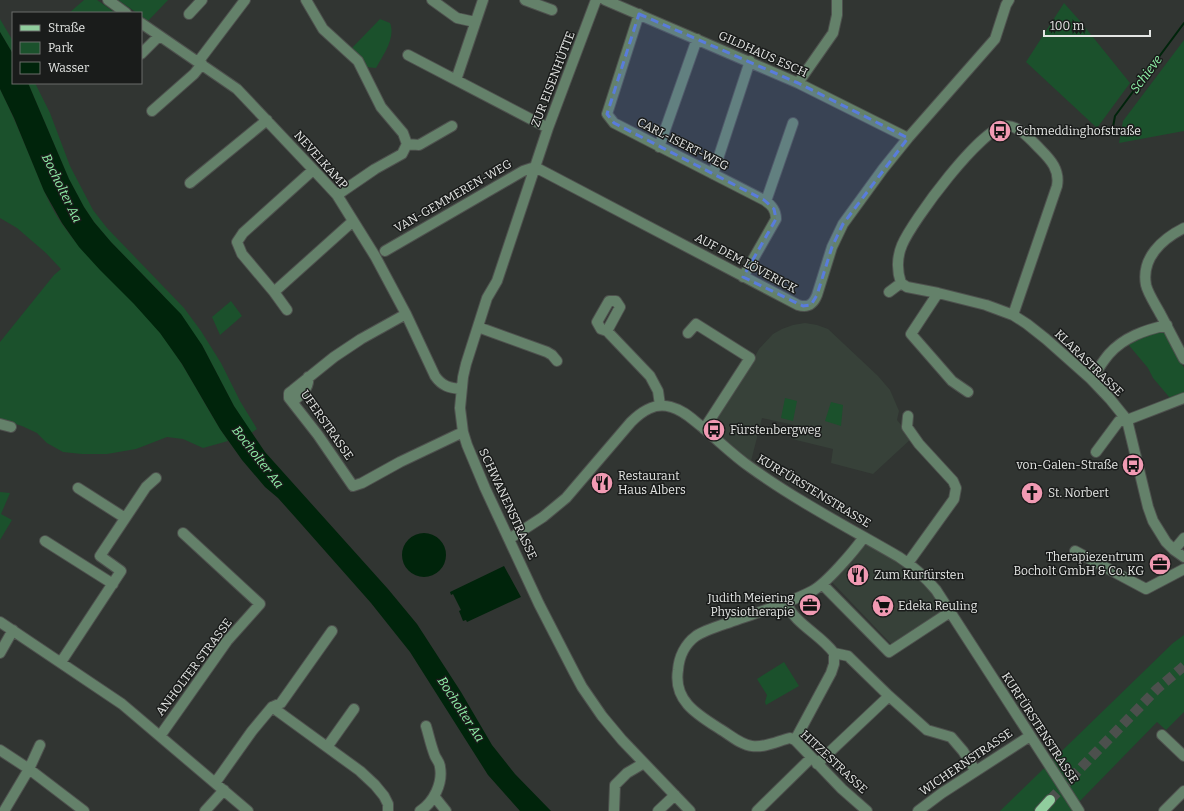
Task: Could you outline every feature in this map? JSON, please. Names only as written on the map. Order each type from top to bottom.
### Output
[{"type":"main road","points":[[1040,811],[1050,800]]},
{"type":"street","points":[[108,0],[125,12]]},
{"type":"street","points":[[189,14],[202,0]]},
{"type":"street","points":[[306,0],[323,29],[358,61],[381,107],[403,133],[407,144],[402,154],[375,169],[337,195]]},
{"type":"street","points":[[432,0],[457,18],[475,22]]},
{"type":"street","points":[[456,80],[483,0]]},
{"type":"street","points":[[525,0],[552,10]]},
{"type":"street","name":"ZUR EISENHÜTTE","points":[[535,167],[596,0]]},
{"type":"street","name":"GILDHAUS ESCH","points":[[605,0],[798,82],[908,138]]},
{"type":"street","points":[[798,82],[833,33],[837,15],[838,0]]},
{"type":"street","name":"AUF DEM LÖVERICK","points":[[535,167],[798,305],[803,306],[811,304],[817,295],[832,247],[843,224],[883,169],[908,138],[995,39],[1009,0]]},
{"type":"street","points":[[152,111],[194,74],[241,1]]},
{"type":"street","name":"CARL-ISERT-WEG","points":[[639,14],[607,114],[614,123],[766,201]]},
{"type":"street","name":"NEVELKAMP","points":[[142,24],[237,89],[337,195],[352,222],[375,256],[406,314],[434,376],[444,386],[461,389]]},
{"type":"street","points":[[142,53],[159,36]]},
{"type":"street","points":[[659,147],[696,39]]},
{"type":"street","points":[[408,55],[548,128]]},
{"type":"street","points":[[713,174],[750,61]]},
{"type":"street","points":[[190,183],[267,120]]},
{"type":"street","points":[[743,277],[776,219],[774,209],[766,201],[793,122]]},
{"type":"street","points":[[889,292],[901,283],[898,258],[901,246],[914,221],[951,173],[972,150],[997,128],[1008,125],[1018,130],[1047,156],[1057,170],[1058,178],[1057,186],[1013,315]]},
{"type":"street","points":[[407,144],[419,145],[452,126]]},
{"type":"street","name":"VAN-GEMMEREN-WEG","points":[[385,251],[523,171],[535,167]]},
{"type":"street","name":"SCHWANENSTRASSE","points":[[535,167],[466,364],[461,389],[460,408],[463,432],[485,488],[576,677],[602,716],[690,811]]},
{"type":"street","points":[[287,310],[242,254],[237,242],[243,233],[313,170]]},
{"type":"street","points":[[274,292],[352,222]]},
{"type":"street","points":[[1184,228],[1173,234],[1154,251],[1147,262],[1145,271],[1146,286],[1184,359]]},
{"type":"street","name":"KLARASTRASSE","points":[[901,283],[908,287],[986,305],[1013,315],[1027,324],[1091,379],[1127,420],[1152,521],[1159,533],[1174,550],[1184,557]]},
{"type":"street","points":[[938,293],[911,334],[952,381],[968,392]]},
{"type":"street","name":"UFERSTRASSE","points":[[406,314],[361,339],[308,378],[290,394],[289,398],[318,434],[353,486],[362,483],[400,462],[463,432]]},
{"type":"street","points":[[688,333],[696,324],[750,358],[704,429]]},
{"type":"street","points":[[1091,379],[1109,354],[1119,344],[1144,331],[1166,325]]},
{"type":"street","points":[[478,327],[547,352],[557,360]]},
{"type":"street","points":[[510,539],[566,498],[641,412],[660,405],[658,391],[650,376],[608,331]]},
{"type":"street","points":[[1096,452],[1119,421],[1127,420],[1184,398]]},
{"type":"street","name":"KURFÜRSTENSTRASSE","points":[[660,405],[677,408],[740,460],[774,485],[908,563],[928,581],[950,612],[1078,811]]},
{"type":"street","points":[[908,416],[907,427],[919,444],[953,481],[956,488],[954,499],[908,563]]},
{"type":"street","points":[[0,424],[11,427]]},
{"type":"street","points":[[90,569],[146,487],[156,478]]},
{"type":"street","points":[[78,488],[125,518]]},
{"type":"street","name":"ANHOLTER STRASSE","points":[[160,736],[227,641],[260,604],[183,533]]},
{"type":"street","name":"HITZESTRASSE","points":[[864,537],[822,584],[813,590],[786,603],[725,624],[696,636],[682,653],[677,674],[678,688],[682,697],[690,708],[698,714],[738,741],[753,747],[790,738],[795,740],[843,790],[867,811]]},
{"type":"street","points":[[1174,550],[1184,538]]},
{"type":"street","points":[[45,541],[113,584]]},
{"type":"street","points":[[1075,551],[1146,589],[1184,569]]},
{"type":"street","points":[[62,662],[121,571],[100,556]]},
{"type":"street","points":[[822,584],[889,652],[950,612]]},
{"type":"street","points":[[786,603],[790,612],[795,618],[829,646],[834,653],[834,664],[831,673],[795,740]]},
{"type":"street","name":"ANHOLTER STRASSE","points":[[0,622],[62,662],[122,704],[248,811]]},
{"type":"street","points":[[0,654],[13,630]]},
{"type":"street","points":[[215,783],[252,731],[272,707],[281,703],[332,631]]},
{"type":"street","points":[[834,653],[848,656],[927,730],[951,738],[963,751],[975,770]]},
{"type":"street","points":[[757,811],[889,696]]},
{"type":"street","points":[[272,707],[360,771],[384,796],[388,804],[388,811]]},
{"type":"street","points":[[327,747],[354,709]]},
{"type":"street","points":[[420,811],[434,796],[438,786],[441,768],[431,744],[426,726]]},
{"type":"street","points":[[1162,735],[1184,756]]},
{"type":"street","name":"WICHERNSTRASSE","points":[[918,811],[975,770],[1030,736]]},
{"type":"street","points":[[4,811],[40,745]]},
{"type":"street","points":[[0,750],[84,811]]},
{"type":"street","points":[[614,811],[615,786],[627,773],[644,763]]},
{"type":"street","points":[[205,811],[224,790]]},
{"type":"street","points":[[1164,811],[1184,791]]},
{"type":"street","points":[[658,811],[675,795]]},
{"type":"street","points":[[434,796],[446,811]]},
{"type":"highlighted area","points":[[639,14],[798,83],[908,138],[843,224],[832,247],[817,295],[811,305],[803,306],[743,277],[776,219],[774,209],[764,200],[614,123],[607,114]]},
{"type":"shaded area","points":[[805,323],[828,329],[878,376],[890,390],[899,411],[897,420],[912,438],[873,474],[831,463],[833,449],[792,439],[794,425],[762,418],[751,461],[710,427],[751,364],[759,349],[773,334],[793,325]]},
{"type":"shaded area","points":[[865,541],[899,561],[932,591],[944,610],[894,647],[830,580]]},
{"type":"green space","points":[[84,0],[97,0],[115,12],[70,12]]},
{"type":"green space","points":[[118,0],[168,0],[148,21],[142,17],[142,12],[136,12]]},
{"type":"green space","points":[[1064,3],[1130,83],[1097,128],[1026,62]]},
{"type":"green space","points":[[0,19],[12,39],[12,52],[0,32]]},
{"type":"green space","points":[[380,19],[390,23],[390,40],[376,68],[366,67],[351,49]]},
{"type":"green space","points":[[1184,40],[1184,131],[1119,143],[1123,121]]},
{"type":"green space","points":[[28,84],[36,84],[50,113],[70,166],[93,210],[107,228],[184,308],[201,331],[221,363],[240,401],[257,429],[251,433],[234,406],[202,345],[162,294],[111,242],[94,222],[69,179]]},
{"type":"green space","points":[[0,89],[46,194],[62,224],[85,253],[137,306],[161,334],[179,360],[228,441],[203,448],[183,439],[167,437],[136,449],[107,454],[82,454],[63,452],[47,443],[37,433],[22,426],[0,419],[0,342],[54,275],[61,269],[46,253],[17,228],[0,218]]},
{"type":"green space","points":[[231,301],[242,316],[220,335],[212,317]]},
{"type":"green space","points":[[1163,328],[1184,368],[1184,394],[1170,398],[1127,343]]},
{"type":"green space","points":[[785,398],[797,401],[793,421],[781,418]]},
{"type":"green space","points":[[831,402],[843,405],[841,426],[825,421]]},
{"type":"green space","points":[[0,492],[10,493],[1,514],[12,520],[0,540]]},
{"type":"green space","points":[[1184,635],[1184,712],[1166,730],[1157,722],[1079,802],[1076,811],[1000,811],[1173,643]]},
{"type":"green space","points":[[784,662],[799,686],[766,705],[765,702],[767,695],[757,679]]},
{"type":"water","name":"Bocholter Aa","points":[[0,32],[12,52],[12,84],[28,84],[69,179],[94,222],[111,242],[181,314],[202,345],[234,406],[265,452],[388,589],[417,624],[461,692],[492,745],[515,774],[551,811],[520,811],[488,775],[410,652],[371,603],[278,498],[265,487],[242,460],[220,429],[182,364],[160,333],[79,247],[62,223],[44,191],[14,118],[0,89]]},
{"type":"water","points":[[420,533],[428,533],[440,539],[446,551],[446,559],[440,571],[428,577],[420,577],[408,571],[402,559],[402,551],[408,539]]},
{"type":"water","points":[[504,566],[521,597],[467,622],[466,620],[463,621],[459,611],[461,610],[453,594],[451,595],[450,592]]},
{"type":"waterway","name":"Schieve","points":[[1113,127],[1115,116],[1184,23]]},
{"type":"tunnel","points":[[1050,800],[1157,689],[1184,666]]},
{"type":"place","name":"Schmeddinghofstraße","points":[[1000,131]]},
{"type":"place","name":"Fürstenbergweg","points":[[714,430]]},
{"type":"place","name":"von-Galen-Straße","points":[[1133,465]]},
{"type":"place","name":"Restaurant Haus Albers","points":[[602,483]]},
{"type":"place","name":"St. Norbert","points":[[1032,493]]},
{"type":"place","name":"Therapiezentrum Bocholt GmbH & Co. KG","points":[[1160,564]]},
{"type":"place","name":"Zum Kurfürsten","points":[[858,575]]},
{"type":"place","name":"Judith Meiering Physiotherapie","points":[[810,605]]},
{"type":"place","name":"Edeka Reuling","points":[[883,606]]}]
